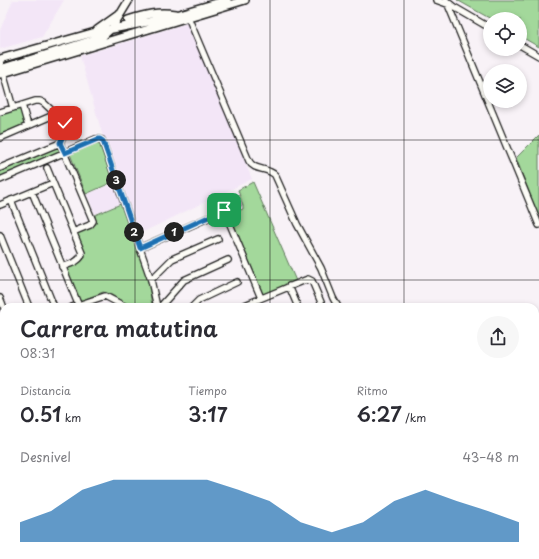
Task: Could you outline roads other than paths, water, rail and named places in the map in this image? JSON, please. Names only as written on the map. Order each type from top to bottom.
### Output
[{"type":"main road","points":[[1,68],[92,33],[112,28],[136,25],[177,15],[227,0]]},
{"type":"main road","points":[[1,68],[121,38],[245,0]]},
{"type":"main road","points":[[125,6],[125,13],[128,20],[136,25]]},
{"type":"main road","points":[[1,68],[98,39],[112,28],[125,6]]},
{"type":"main road","points":[[92,33],[125,6]]},
{"type":"main road","points":[[128,20],[155,13],[165,12],[177,15]]},
{"type":"main road","points":[[112,28],[116,35],[121,38]]},
{"type":"street","points":[[436,0],[447,2],[483,24]]},
{"type":"street","points":[[447,2],[539,225]]},
{"type":"street","points":[[188,17],[249,161],[252,166],[272,172],[275,175],[297,224],[321,268],[336,303]]},
{"type":"street","points":[[527,49],[539,56]]},
{"type":"street","points":[[1,68],[3,82],[13,108]]},
{"type":"street","points":[[0,112],[40,101],[66,124],[66,128],[60,143],[0,168]]},
{"type":"street","points":[[22,105],[28,126]]},
{"type":"street","points":[[0,138],[56,114]]},
{"type":"street","points":[[0,180],[96,139],[103,141],[152,280],[157,303]]},
{"type":"street","points":[[60,143],[93,221],[90,225],[73,232]]},
{"type":"street","points":[[47,168],[82,257],[79,260],[62,267]]},
{"type":"street","points":[[0,205],[53,183]]},
{"type":"street","points":[[32,192],[62,267],[74,303]]},
{"type":"street","points":[[11,200],[52,303]]},
{"type":"street","points":[[140,248],[238,205]]},
{"type":"street","points":[[224,210],[261,298]]},
{"type":"street","points":[[0,235],[27,303]]},
{"type":"street","points":[[152,280],[172,259],[218,239]]},
{"type":"street","points":[[162,303],[184,280],[228,260]]},
{"type":"street","points":[[249,303],[289,286],[310,279],[321,303]]},
{"type":"street","points":[[196,303],[199,300],[237,282]]},
{"type":"street","points":[[289,286],[296,303]]},
{"type":"street","points":[[84,303],[105,296],[118,303]]}]
